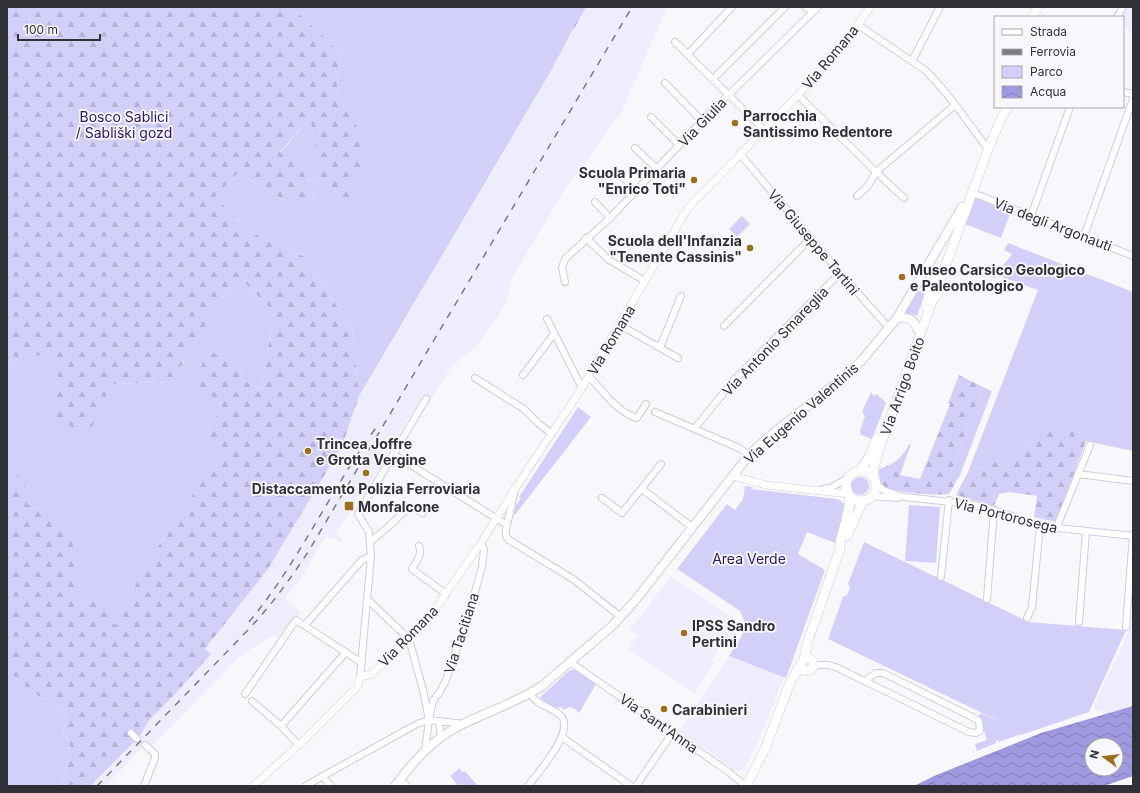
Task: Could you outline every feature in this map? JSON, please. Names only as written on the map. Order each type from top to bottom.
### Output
[{"type":"main road","name":"Via Eugenio Valentinis","points":[[965,207],[984,145],[1001,108]]},
{"type":"main road","name":"Via Eugenio Valentinis","points":[[398,783],[410,766],[441,738],[464,724],[530,694],[542,686],[622,617],[749,455],[766,439],[843,378],[863,359],[897,318],[965,207],[973,193],[999,123],[1007,108]]},
{"type":"main road","name":"Via Arrigo Boito","points":[[848,478],[852,473],[859,471],[863,467],[872,450],[917,329],[965,207]]},
{"type":"main road","points":[[915,288],[932,292]]},
{"type":"main road","name":"Via Arrigo Boito","points":[[872,496],[875,490],[874,466],[932,292]]},
{"type":"main road","points":[[897,318],[904,317],[910,319],[915,323],[917,329]]},
{"type":"main road","points":[[859,471],[868,473],[874,480]]},
{"type":"main road","points":[[840,549],[840,543],[849,508],[849,496],[846,488],[848,478]]},
{"type":"main road","points":[[849,496],[857,501],[863,501],[872,496]]},
{"type":"main road","points":[[746,786],[766,747],[790,683],[807,663],[808,641],[840,549],[863,501]]},
{"type":"street","points":[[688,54],[732,7]]},
{"type":"street","points":[[713,79],[785,7]]},
{"type":"street","points":[[805,7],[815,9]]},
{"type":"street","name":"Via Romana","points":[[360,677],[372,674],[409,639],[428,619],[446,594],[497,519],[583,386],[688,208],[764,130],[847,41],[870,7]]},
{"type":"street","points":[[912,60],[940,7]]},
{"type":"street","points":[[1118,16],[1123,7]]},
{"type":"street","name":"Via Giulia","points":[[565,282],[562,275],[562,264],[565,259],[586,238],[610,218],[702,121],[815,9]]},
{"type":"street","points":[[858,25],[912,60],[933,78],[984,145]]},
{"type":"street","points":[[676,42],[764,130]]},
{"type":"street","points":[[666,84],[702,121]]},
{"type":"street","points":[[798,94],[904,198]]},
{"type":"street","points":[[1084,236],[1133,100]]},
{"type":"street","points":[[857,196],[868,186],[876,172],[955,105]]},
{"type":"street","points":[[1032,216],[1070,108]]},
{"type":"street","points":[[651,117],[679,145]]},
{"type":"street","points":[[635,148],[657,169]]},
{"type":"street","name":"Via Giuseppe Tartini","points":[[740,154],[840,273],[890,328]]},
{"type":"street","points":[[613,178],[632,195]]},
{"type":"street","name":"Via degli Argonauti","points":[[973,193],[1133,256]]},
{"type":"street","points":[[595,202],[610,218]]},
{"type":"street","points":[[586,238],[609,260],[645,281]]},
{"type":"street","points":[[724,326],[811,238]]},
{"type":"street","name":"Via Antonio Smareglia","points":[[695,428],[735,378],[840,273]]},
{"type":"street","points":[[656,346],[661,345],[681,296]]},
{"type":"street","points":[[547,319],[580,384],[583,386]]},
{"type":"street","points":[[620,325],[678,358]]},
{"type":"street","points":[[523,375],[554,334]]},
{"type":"street","points":[[588,377],[620,409],[633,417],[637,418],[646,404]]},
{"type":"street","points":[[475,378],[524,409],[552,434]]},
{"type":"street","points":[[253,786],[299,745],[358,686],[362,663],[371,556],[369,532],[358,514],[426,399]]},
{"type":"street","points":[[655,412],[739,448],[749,455]]},
{"type":"street","points":[[1056,529],[1090,445]]},
{"type":"street","points":[[393,454],[507,525]]},
{"type":"street","points":[[602,498],[622,513],[661,464]]},
{"type":"street","points":[[734,474],[752,482],[766,485],[849,496]]},
{"type":"street","points":[[1078,474],[1133,481]]},
{"type":"street","points":[[817,491],[832,487],[848,478]]},
{"type":"street","name":"Via Portorosega","points":[[874,480],[883,490],[904,497]]},
{"type":"street","points":[[515,489],[505,534],[506,538],[573,578],[622,617]]},
{"type":"street","points":[[642,489],[692,527]]},
{"type":"street","name":"Via Portorosega","points":[[872,496],[949,500],[994,510],[1040,526],[1056,529],[1133,535]]},
{"type":"street","points":[[941,577],[949,500]]},
{"type":"street","points":[[370,542],[410,506],[423,514]]},
{"type":"street","points":[[987,599],[994,510]]},
{"type":"street","points":[[1027,618],[1032,607],[1040,526]]},
{"type":"street","points":[[1079,622],[1086,531]]},
{"type":"street","points":[[1126,627],[1133,535]]},
{"type":"street","name":"Via Tacitiana","points":[[429,720],[432,704],[446,680],[469,613],[482,567],[484,550],[481,543]]},
{"type":"street","points":[[419,546],[421,553],[412,569],[446,594]]},
{"type":"street","points":[[305,625],[362,560],[371,556]]},
{"type":"street","points":[[368,600],[409,639],[423,690],[429,720],[425,751]]},
{"type":"street","points":[[245,694],[296,620],[362,663]]},
{"type":"street","points":[[281,726],[346,652]]},
{"type":"street","name":"Via Sant'Anna","points":[[570,662],[673,732],[746,786]]},
{"type":"street","points":[[807,663],[832,665],[970,732],[976,733],[980,731],[979,721],[976,719],[883,673],[876,673],[865,681]]},
{"type":"street","points":[[528,786],[562,737],[565,726],[561,716],[539,704],[530,694]]},
{"type":"street","points":[[252,701],[281,726],[299,745]]},
{"type":"street","points":[[305,786],[413,726],[429,720],[464,724]]},
{"type":"street","points":[[439,721],[441,738]]},
{"type":"street","points":[[428,731],[441,738]]},
{"type":"street","points":[[636,786],[673,732]]},
{"type":"street","points":[[131,733],[137,739]]},
{"type":"street","points":[[562,737],[631,786]]},
{"type":"street","points":[[144,786],[155,758],[155,754],[145,745]]},
{"type":"street","points":[[322,776],[331,786]]},
{"type":"street","points":[[398,783],[407,786]]},
{"type":"shaded area","points":[[586,7],[667,7],[622,111],[580,171],[570,181],[512,278],[507,301],[496,319],[477,346],[451,367],[428,405],[420,400],[364,493],[361,491],[348,515],[335,534],[343,539],[341,543],[332,537],[331,539],[326,537],[302,576],[285,599],[301,613],[294,618],[278,637],[272,636],[240,657],[151,747],[147,743],[106,786],[90,786],[139,737],[151,718],[178,691],[210,654],[205,650],[268,569],[342,446],[359,396],[552,69]]},
{"type":"shaded area","points":[[1118,7],[1133,7],[1133,33],[1124,27],[1124,16],[1112,16]]},
{"type":"shaded area","name":"IPSS Sandro Pertini","points":[[671,576],[734,618],[736,622],[736,630],[731,638],[726,639],[711,661],[714,663],[694,694],[628,650],[637,636],[629,630]]},
{"type":"shaded area","points":[[1131,616],[1133,616],[1133,706],[1104,714],[1102,710],[1096,712],[1094,705],[1130,628]]},
{"type":"shaded area","points":[[729,656],[784,677],[767,722],[744,771],[734,771],[727,764],[679,732]]},
{"type":"green space","name":"Bosco Sablici / Sabliški gozd","points":[[7,7],[292,7],[342,54],[337,80],[338,95],[365,140],[359,172],[349,199],[342,197],[318,176],[308,181],[315,198],[287,202],[238,173],[215,196],[248,231],[305,257],[352,329],[359,396],[342,446],[268,569],[205,649],[211,654],[178,691],[151,718],[139,737],[90,786],[60,786],[66,770],[70,747],[70,741],[63,734],[66,715],[59,706],[36,695],[7,671],[7,478],[20,476],[27,490],[27,504],[41,509],[72,542],[77,567],[77,602],[92,601],[104,596],[115,626],[145,566],[222,451],[207,438],[221,401],[193,387],[207,352],[244,358],[240,378],[261,390],[274,312],[245,283],[225,294],[171,382],[112,384],[90,431],[56,423],[59,359],[24,353],[7,368]],"holes":[[[310,118],[319,170],[309,172],[280,152]]]},
{"type":"green space","points":[[292,7],[565,7],[573,29],[552,69],[359,396],[352,329],[305,257],[248,231],[214,196],[238,173],[287,202],[315,198],[308,181],[318,176],[342,197],[347,111],[338,95],[337,80],[342,54]]},
{"type":"green space","points":[[565,7],[586,7],[574,29],[573,29]]},
{"type":"green space","points":[[310,118],[320,170],[309,172],[280,153]]},
{"type":"green space","points":[[975,196],[1011,211],[1001,238],[965,224]]},
{"type":"green space","points":[[742,216],[750,224],[737,237],[729,229]]},
{"type":"green space","points":[[1008,243],[1133,292],[1133,451],[1086,441],[1077,429],[1049,429],[1033,433],[1029,444],[1009,457],[968,472],[1038,290],[996,275],[995,278],[990,277],[1012,254],[1004,250]]},
{"type":"green space","points":[[245,283],[274,312],[261,390],[240,378],[244,358],[206,352],[221,401],[207,438],[223,451],[145,566],[115,627],[92,601],[77,602],[77,567],[41,509],[27,504],[27,490],[7,478],[7,368],[24,353],[60,359],[57,423],[112,384],[171,382],[225,294]]},
{"type":"green space","points":[[917,291],[922,291],[925,293],[917,316],[910,313],[905,313]]},
{"type":"green space","points":[[959,375],[983,387],[950,475],[960,475],[949,494],[935,495],[903,492],[886,487],[880,481],[879,469],[895,462],[912,441],[900,475],[920,479],[950,404],[948,403]]},
{"type":"green space","points":[[983,387],[992,391],[960,475],[950,475]]},
{"type":"green space","points":[[871,392],[874,396],[877,394],[886,403],[872,439],[861,435],[860,431],[865,416],[862,412]]},
{"type":"green space","points":[[578,407],[591,417],[514,516],[515,507],[521,498],[519,497]]},
{"type":"green space","points":[[1049,429],[1077,429],[1086,441],[1056,522],[1034,517],[1037,496],[1008,492],[999,494],[994,506],[956,495],[968,472],[1009,457],[1029,444],[1033,433]]},
{"type":"green space","points":[[860,477],[866,480],[869,486],[866,492],[860,495],[854,492],[851,486],[854,480]]},
{"type":"green space","name":"Area Verde","points":[[745,486],[753,487],[751,489],[837,499],[844,504],[840,528],[835,543],[807,532],[798,554],[825,570],[786,678],[729,656],[740,640],[744,629],[743,618],[740,611],[677,569],[727,504],[735,510],[743,499]]},
{"type":"green space","points":[[909,505],[940,507],[936,563],[905,561]]},
{"type":"green space","points":[[864,542],[1029,622],[1126,630],[1089,712],[1024,734],[1020,735],[1018,733],[1019,735],[998,742],[998,740],[996,743],[977,751],[975,744],[987,740],[979,716],[980,713],[1003,723],[828,639],[843,597],[847,595],[850,588],[848,584]]},
{"type":"green space","points":[[570,670],[575,670],[596,684],[579,713],[570,707],[563,710],[562,707],[553,707],[547,704],[540,697]]},
{"type":"green space","points":[[7,671],[36,695],[59,706],[66,715],[63,734],[70,741],[70,747],[66,770],[60,786],[7,786]]},
{"type":"green space","points":[[460,768],[462,772],[465,771],[478,786],[458,786],[450,776]]},
{"type":"water","points":[[1133,706],[1133,776],[1104,786],[914,786],[934,776],[1041,733]]},
{"type":"railway","points":[[97,786],[255,623],[294,573],[308,552],[632,7]]},
{"type":"railway","points":[[249,622],[284,574],[345,474],[378,425]]},
{"type":"place","name":"Parrocchia Santissimo Redentore","points":[[735,123]]},
{"type":"place","name":"Scuola Primaria \"Enrico Toti\"","points":[[694,180]]},
{"type":"place","name":"Scuola dell'Infanzia \"Tenente Cassinis\"","points":[[750,248]]},
{"type":"place","name":"Museo Carsico Geologico e Paleontologico","points":[[902,277]]},
{"type":"place","name":"Trincea Joffre e Grotta Vergine","points":[[308,451]]},
{"type":"place","name":"Distaccamento Polizia Ferroviaria","points":[[366,473]]},
{"type":"place","name":"Monfalcone","points":[[349,506]]},
{"type":"place","name":"IPSS Sandro Pertini","points":[[684,633]]},
{"type":"place","name":"Carabinieri","points":[[664,709]]}]
